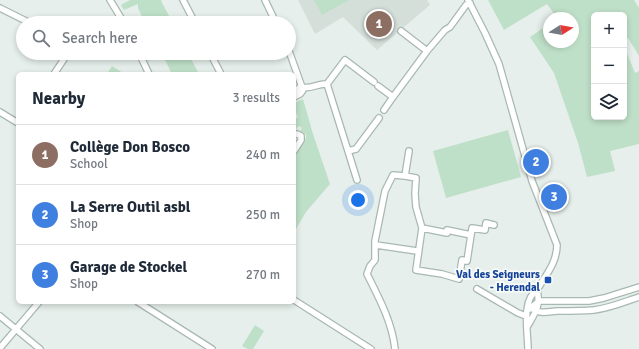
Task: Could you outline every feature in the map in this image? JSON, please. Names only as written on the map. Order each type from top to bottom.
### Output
[{"type":"street","points":[[110,0],[120,16]]},
{"type":"street","points":[[183,0],[191,16]]},
{"type":"street","points":[[265,0],[273,16]]},
{"type":"street","points":[[384,110],[427,51],[445,30],[450,27],[469,2],[499,64],[532,181],[556,241],[557,249],[554,262],[537,290],[534,292],[528,309],[528,349]]},
{"type":"street","points":[[0,8],[16,16]]},
{"type":"street","points":[[401,30],[427,51]]},
{"type":"street","points":[[55,72],[63,60]]},
{"type":"street","points":[[142,60],[148,72]]},
{"type":"street","points":[[214,60],[220,72]]},
{"type":"street","points":[[292,60],[302,88],[301,93],[296,96]]},
{"type":"street","points":[[327,84],[345,60],[393,97]]},
{"type":"street","points":[[296,91],[299,88],[306,89],[322,83],[327,84]]},
{"type":"street","points":[[327,84],[357,180]]},
{"type":"street","points":[[0,112],[16,122]]},
{"type":"street","points":[[348,151],[356,149],[379,118]]},
{"type":"street","points":[[296,148],[302,140],[301,136],[297,134]]},
{"type":"street","points":[[405,176],[409,151]]},
{"type":"street","points":[[395,349],[389,319],[367,274],[370,266],[375,260],[376,241],[385,191],[393,175],[416,178],[414,194],[422,228],[417,251],[416,270],[442,274],[459,279],[462,260],[468,261],[472,228],[485,230],[486,223],[494,225]]},
{"type":"street","points":[[422,228],[446,233],[447,230],[471,235]]},
{"type":"street","points":[[376,245],[417,251]]},
{"type":"street","points":[[477,289],[518,313],[528,309],[539,301],[589,301],[639,287]]},
{"type":"street","points":[[527,327],[536,311],[539,301],[537,290]]},
{"type":"street","points":[[528,309],[536,311],[595,310],[639,297]]},
{"type":"street","points":[[296,301],[372,349]]},
{"type":"street","points":[[0,348],[37,304]]},
{"type":"street","points":[[141,304],[212,349]]},
{"type":"street","points":[[0,316],[40,349]]},
{"type":"shaded area","points":[[298,0],[427,0],[430,5],[377,50],[343,17],[315,34]]},
{"type":"green space","points":[[130,0],[162,0],[161,1],[169,16],[142,16],[138,4],[124,10],[121,5]]},
{"type":"green space","points":[[314,0],[349,0],[322,15]]},
{"type":"green space","points":[[488,0],[634,0],[639,8],[639,56],[627,38],[627,12],[591,12],[591,120],[627,120],[627,53],[635,73],[639,71],[639,144],[610,151],[615,171],[587,177],[578,143],[554,73],[530,37],[543,28],[543,48],[579,48],[579,12],[553,12],[547,4],[504,30]]},
{"type":"green space","points":[[165,60],[192,60],[198,72],[171,72]]},
{"type":"green space","points":[[112,66],[121,72],[108,72]]},
{"type":"green space","points":[[303,99],[330,184],[306,212],[296,229],[296,153],[306,138],[306,135],[300,131],[302,128],[299,126],[296,128],[296,118],[298,117],[296,113],[296,102]]},
{"type":"green space","points":[[508,130],[521,177],[446,198],[433,151]]},
{"type":"green space","points":[[255,325],[264,331],[253,349],[248,349],[242,346]]},
{"type":"place","name":"Collège Don Bosco","points":[[379,24]]},
{"type":"place","name":"La Serre Outil asbl","points":[[536,162]]},
{"type":"place","name":"Garage de Stockel","points":[[554,197]]},
{"type":"place","name":"Val des Seigneurs - Herendal","points":[[548,280]]}]
